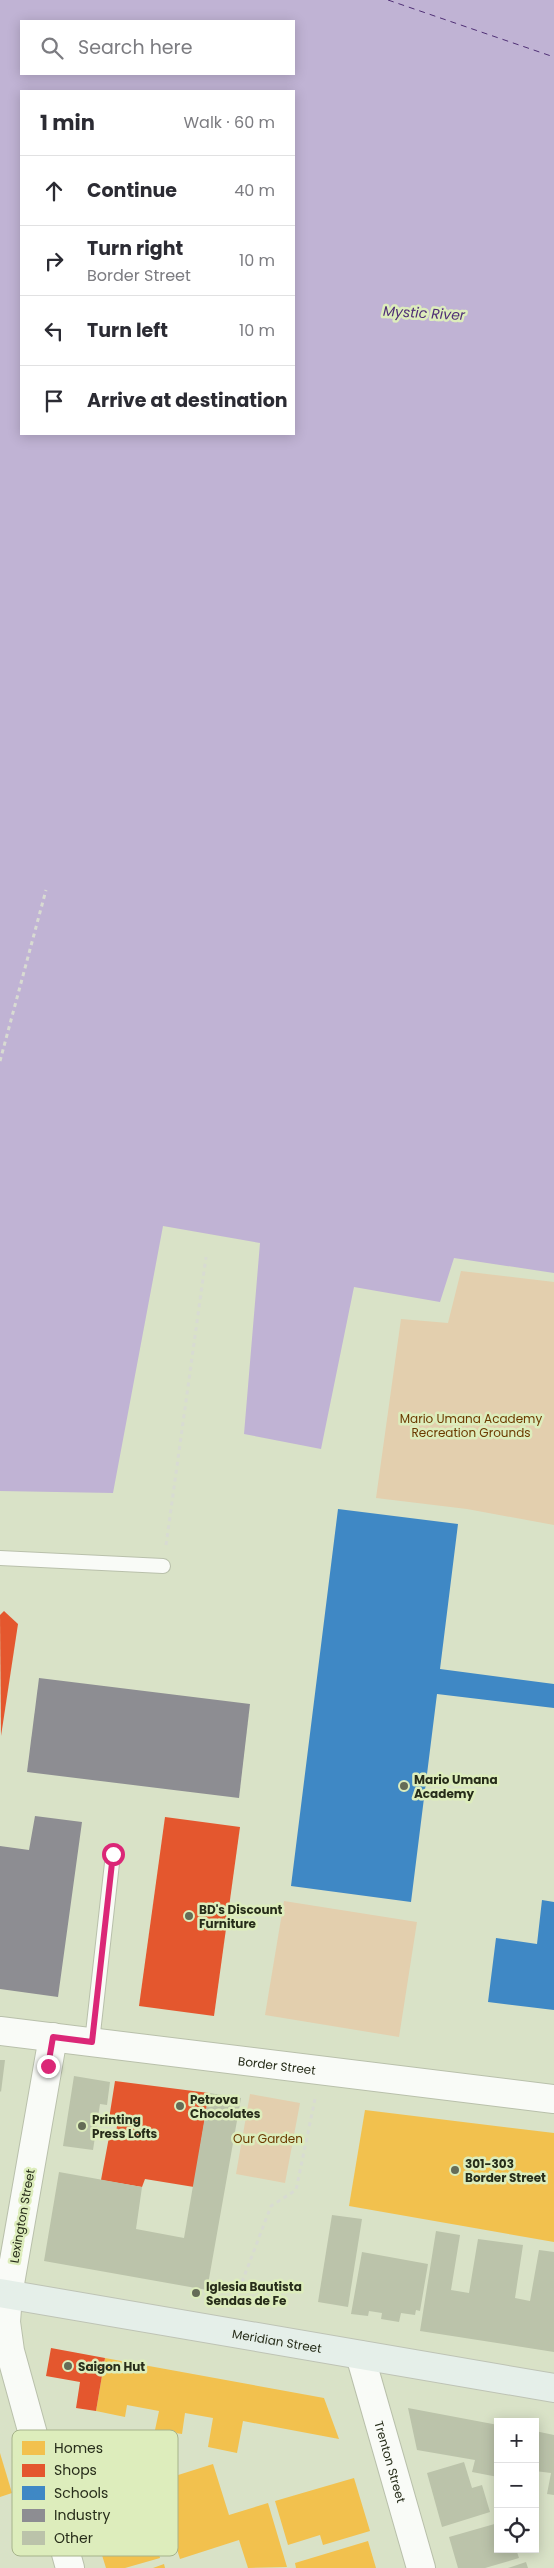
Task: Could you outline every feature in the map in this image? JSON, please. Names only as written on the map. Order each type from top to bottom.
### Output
[{"type":"main road","name":"Meridian Street","points":[[4,2294],[554,2388]]},
{"type":"street","name":"Border Street","points":[[0,2031],[554,2099]]},
{"type":"street","name":"Lexington Street","points":[[32,2430],[10,2351],[4,2294],[53,2037]]},
{"type":"street","name":"Trenton Street","points":[[360,2355],[421,2568]]},
{"type":"lane","points":[[0,1558],[163,1566]]},
{"type":"lane","points":[[92,2042],[113,1854]]},
{"type":"path","points":[[0,1061],[46,890]]},
{"type":"path","points":[[163,1566],[206,1257]]},
{"type":"path","points":[[239,2290],[271,2206],[296,2190],[314,2099],[321,2099]]},
{"type":"green space","name":"Mario Umana Academy Recreation Grounds","points":[[461,1271],[554,1282],[554,1525],[467,1509],[376,1498],[401,1319],[448,1323]]},
{"type":"green space","points":[[284,1901],[417,1922],[399,2037],[265,2015]]},
{"type":"green space","name":"Our Garden","points":[[250,2094],[300,2103],[285,2183],[236,2174]]},
{"type":"water","name":"Mystic River","points":[[0,0],[554,0],[554,1273],[454,1258],[440,1302],[354,1287],[321,1449],[244,1434],[260,1243],[163,1226],[113,1493],[0,1491]]},
{"type":"building: Homes","name":"301-303 Border Street","points":[[365,2110],[554,2133],[554,2242],[349,2206]]},
{"type":"building: Homes","points":[[105,2358],[324,2398],[339,2439],[243,2421],[237,2453],[208,2447],[213,2418],[185,2413],[182,2434],[178,2433],[178,2430],[155,2430],[159,2411],[127,2405],[125,2417],[96,2411]]},
{"type":"building: Homes","points":[[0,2453],[12,2493],[0,2497]]},
{"type":"building: Homes","points":[[213,2464],[229,2515],[268,2503],[287,2567],[248,2568],[239,2540],[180,2559],[178,2553],[178,2475]]},
{"type":"building: Homes","points":[[354,2478],[370,2531],[323,2545],[320,2535],[288,2545],[275,2501]]},
{"type":"building: Homes","points":[[368,2541],[376,2568],[296,2568],[295,2563]]},
{"type":"building: Homes","points":[[102,2556],[160,2556],[160,2558],[125,2568],[106,2568]]},
{"type":"building: Homes","points":[[164,2564],[165,2568],[153,2568]]},
{"type":"building: Shops","points":[[4,1611],[18,1624],[1,1736],[0,1615]]},
{"type":"building: Shops","name":"BD's Discount Furniture","points":[[165,1817],[240,1827],[214,2016],[139,2006]]},
{"type":"building: Shops","points":[[115,2081],[209,2093],[194,2187],[145,2179],[142,2187],[101,2180],[109,2137],[115,2138],[118,2120],[109,2119]]},
{"type":"building: Shops","points":[[51,2348],[105,2358],[96,2411],[76,2408],[80,2382],[46,2376]]},
{"type":"building: Schools","points":[[338,1509],[458,1524],[440,1669],[554,1684],[554,1708],[437,1694],[411,1902],[291,1886]]},
{"type":"building: Schools","points":[[542,1900],[554,1902],[554,2010],[488,2002],[496,1938],[537,1944]]},
{"type":"building: Industry","points":[[39,1678],[250,1704],[239,1798],[27,1772]]},
{"type":"building: Industry","points":[[35,1816],[82,1822],[58,1997],[0,1989],[0,1846],[29,1850]]},
{"type":"building: Other","points":[[0,2060],[5,2060],[1,2092],[0,2091]]},
{"type":"building: Other","name":"Printing Press Lofts","points":[[74,2076],[110,2082],[107,2105],[100,2104],[93,2150],[63,2146]]},
{"type":"building: Other","points":[[209,2093],[241,2098],[207,2290],[44,2261],[59,2172],[142,2187],[136,2229],[184,2238]]},
{"type":"building: Other","points":[[332,2215],[362,2219],[348,2307],[318,2302]]},
{"type":"building: Other","points":[[436,2231],[460,2235],[451,2290],[469,2293],[478,2239],[523,2245],[515,2298],[530,2301],[539,2250],[554,2252],[554,2352],[420,2331]]},
{"type":"building: Other","points":[[362,2252],[428,2264],[420,2311],[416,2310],[415,2315],[401,2313],[399,2322],[381,2319],[382,2313],[369,2311],[368,2316],[351,2314]]},
{"type":"building: Other","points":[[408,2408],[494,2424],[494,2476],[472,2472],[475,2460],[417,2450]]},
{"type":"building: Other","points":[[539,2432],[554,2435],[554,2495],[547,2494],[551,2473],[539,2472]]},
{"type":"building: Other","points":[[464,2462],[472,2488],[482,2485],[490,2512],[442,2527],[427,2473]]},
{"type":"building: Other","points":[[494,2524],[494,2553],[517,2553],[519,2558],[485,2568],[458,2568],[449,2537]]},
{"type":"building: Other","points":[[526,2562],[528,2568],[508,2568]]},
{"type":"ferry route","points":[[388,0],[554,57]]},
{"type":"place","name":"Mario Umana Academy","points":[[404,1786]]},
{"type":"place","name":"BD's Discount Furniture","points":[[189,1916]]},
{"type":"place","name":"Petrova Chocolates","points":[[180,2106]]},
{"type":"place","name":"Printing Press Lofts","points":[[82,2126]]},
{"type":"place","name":"301-303 Border Street","points":[[455,2170]]},
{"type":"place","name":"Iglesia Bautista Sendas de Fe","points":[[196,2293]]},
{"type":"place","name":"Saigon Hut","points":[[68,2366]]},
{"type":"route","points":[[48,2066],[53,2037],[92,2042],[113,1854]]}]
